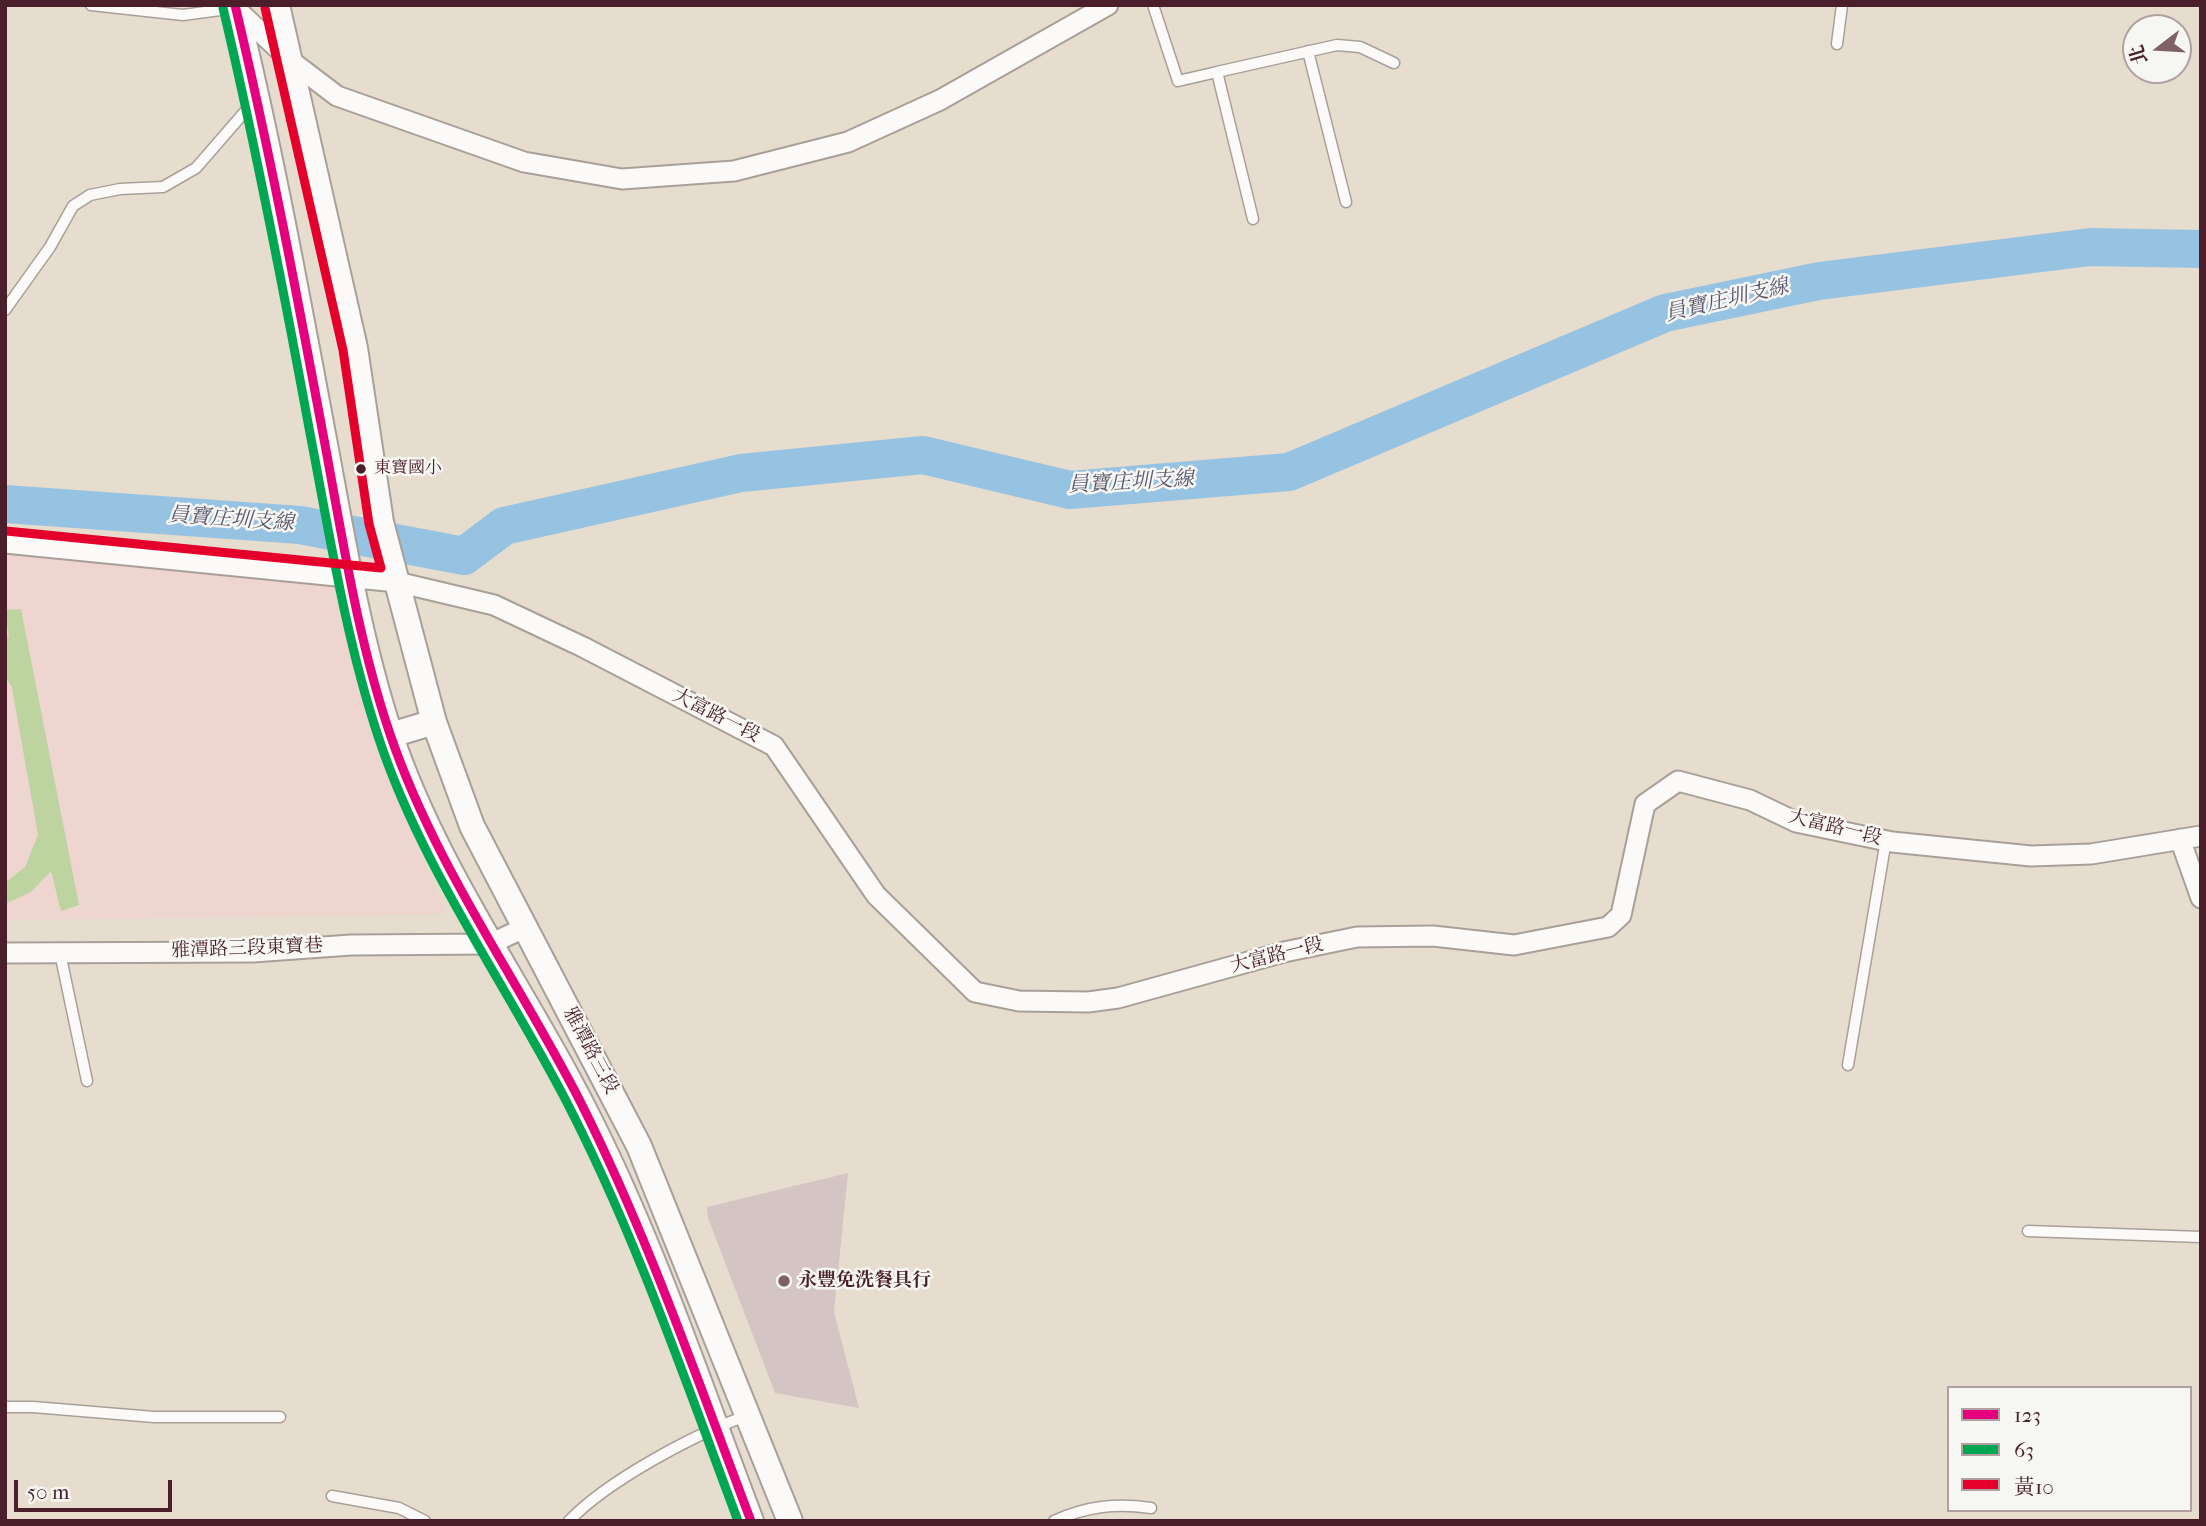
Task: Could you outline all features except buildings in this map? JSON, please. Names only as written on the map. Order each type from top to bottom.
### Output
[{"type":"street","name":"雅潭路三段","points":[[277,5],[355,348],[382,522],[434,722],[472,826],[639,1146],[790,1521]]},
{"type":"street","points":[[235,7],[291,61],[337,96],[524,162],[622,179],[721,172],[848,142],[940,100],[1108,5]]},
{"type":"street","name":"雅潭路三段","points":[[235,7],[257,97],[350,578],[391,735],[437,845],[598,1135],[632,1212],[751,1521]]},
{"type":"street","name":"大富路一段","points":[[5,543],[397,582],[494,605],[583,647],[774,746],[876,895],[975,992],[1019,1001],[1088,1002],[1118,998],[1284,952],[1357,937],[1433,936],[1514,945],[1608,927],[1620,915],[1645,804],[1678,781],[1750,800],[1796,822],[1886,840],[2031,856],[2091,854],[2201,836]]},
{"type":"street","points":[[391,735],[434,722]]},
{"type":"street","points":[[2180,839],[2201,898]]},
{"type":"street","points":[[490,943],[524,928]]},
{"type":"street","name":"雅潭路三段東寶巷","points":[[5,953],[253,952],[351,945],[490,943]]},
{"type":"lane","points":[[91,5],[183,15],[235,7]]},
{"type":"lane","points":[[1153,5],[1178,81],[1337,45],[1360,47],[1394,64]]},
{"type":"lane","points":[[1837,44],[1842,5]]},
{"type":"lane","points":[[1308,51],[1346,202]]},
{"type":"lane","points":[[1217,72],[1253,219]]},
{"type":"lane","points":[[5,310],[50,247],[73,206],[90,195],[120,189],[163,187],[196,168],[257,97]]},
{"type":"lane","points":[[1848,1065],[1886,840]]},
{"type":"lane","points":[[60,953],[87,1081]]},
{"type":"lane","points":[[2028,1231],[2201,1237]]},
{"type":"lane","points":[[5,1407],[154,1417],[280,1417]]},
{"type":"lane","points":[[569,1521],[585,1504],[715,1426],[749,1415]]},
{"type":"lane","points":[[332,1496],[398,1508],[425,1521]]},
{"type":"lane","points":[[1054,1521],[1098,1506],[1125,1504],[1151,1508]]},
{"type":"shaded area","points":[[5,549],[344,585],[374,741],[446,914],[5,920]]},
{"type":"green space","points":[[21,609],[79,905],[61,911],[51,871],[31,892],[5,904],[5,883],[25,867],[38,835],[12,688],[5,675],[5,636],[9,637],[5,610]]},
{"type":"waterway","name":"員寶庄圳支線","points":[[5,504],[300,525],[464,556],[504,526],[741,473],[923,455],[1070,490],[1289,472],[1665,313],[1819,281],[2090,247],[2201,249]]},
{"type":"transit line","name":"123","points":[[235,5],[282,219],[351,585],[368,660],[390,734],[408,783],[453,876],[556,1055],[605,1152],[671,1308],[751,1521]]},
{"type":"transit line","name":"63","points":[[223,8],[269,217],[339,583],[356,660],[378,736],[395,783],[438,874],[539,1050],[589,1146],[657,1305],[738,1521]]},
{"type":"transit line","name":"黃10","points":[[6,531],[381,568],[369,524],[343,350],[265,8]]},
{"type":"place","name":"東寶國小","points":[[361,469]]},
{"type":"place","name":"永豐免洗餐具行","points":[[784,1281]]}]
